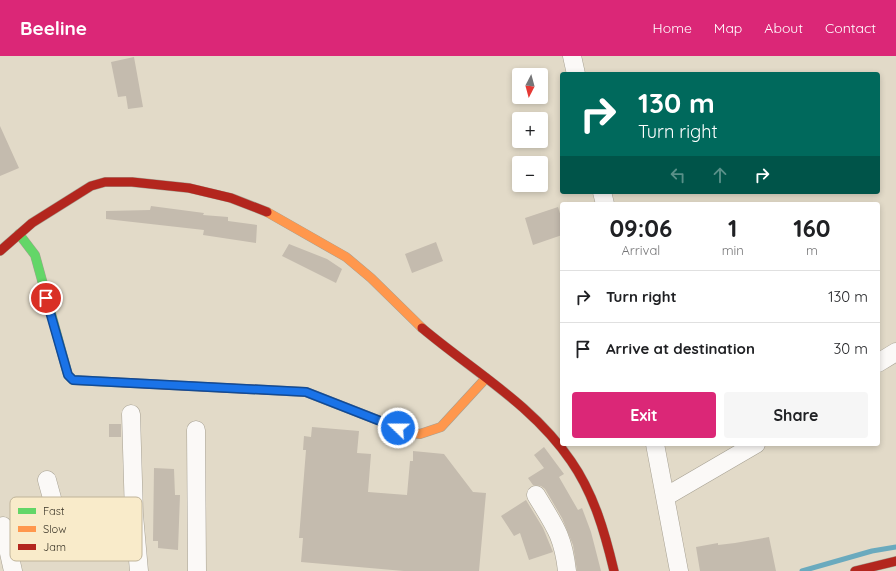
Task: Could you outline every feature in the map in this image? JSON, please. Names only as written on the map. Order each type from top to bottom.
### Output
[{"type":"street","points":[[572,56],[576,72]]},
{"type":"street","points":[[0,250],[32,223],[91,186],[98,183],[126,181],[176,186],[220,195],[259,209],[322,241],[352,261],[415,322],[486,378],[545,428],[571,462],[590,494],[603,526],[614,571]]},
{"type":"street","points":[[19,234],[35,256],[68,375],[73,380],[306,392],[411,433],[420,434],[441,427],[486,378]]},
{"type":"street","points":[[880,362],[896,352]]},
{"type":"street","points":[[131,414],[133,497]]},
{"type":"street","points":[[196,430],[197,571]]},
{"type":"street","points":[[655,446],[679,571]]},
{"type":"street","points":[[665,498],[753,446]]},
{"type":"street","points":[[47,480],[52,497]]},
{"type":"street","points":[[536,495],[559,532],[564,549],[567,571]]},
{"type":"street","points":[[3,526],[10,558]]},
{"type":"street","points":[[11,561],[13,571]]},
{"type":"street","points":[[138,561],[139,571]]},
{"type":"street","points":[[855,571],[878,564],[896,561]]},
{"type":"building","points":[[134,57],[143,107],[128,109],[126,96],[118,97],[111,62]]},
{"type":"building","points":[[0,126],[19,168],[0,176]]},
{"type":"building","points":[[151,206],[204,213],[203,215],[228,217],[228,221],[257,225],[256,243],[203,235],[204,230],[106,219],[106,211],[150,210]]},
{"type":"building","points":[[558,207],[560,214],[560,236],[533,245],[525,218]]},
{"type":"building","points":[[436,242],[443,261],[412,273],[405,254]]},
{"type":"building","points":[[289,244],[327,259],[342,269],[336,283],[282,256]]},
{"type":"building","points":[[109,424],[121,424],[121,437],[109,437]]},
{"type":"building","points":[[312,427],[359,431],[357,453],[371,454],[368,492],[407,495],[410,461],[413,461],[413,451],[444,454],[473,492],[486,493],[479,571],[404,571],[301,562],[303,538],[299,538],[306,450],[303,450],[304,436],[311,437]]},
{"type":"building","points":[[544,447],[564,474],[559,477],[578,510],[582,508],[591,532],[601,571],[577,571],[573,545],[562,518],[545,489],[541,486],[533,485],[528,478],[544,468],[534,455]]},
{"type":"building","points":[[154,468],[174,469],[175,495],[180,495],[178,550],[158,548],[158,541],[153,541]]},
{"type":"building","points":[[526,500],[543,528],[553,552],[529,560],[520,533],[514,536],[501,516]]},
{"type":"building","points":[[769,537],[776,571],[700,571],[696,547],[718,543],[718,545],[735,543]]},
{"type":"waterway","points":[[802,571],[872,551],[896,547]]},
{"type":"traffic: fast","points":[[19,234],[35,255],[68,375],[73,380],[111,382]]},
{"type":"traffic: slow","points":[[267,212],[346,257],[371,278],[422,328]]},
{"type":"traffic: slow","points":[[267,390],[306,392],[411,433],[420,434],[441,427],[486,378]]},
{"type":"traffic: jam","points":[[0,251],[32,223],[91,186],[105,182],[132,182],[189,188],[231,198],[267,212]]},
{"type":"traffic: jam","points":[[422,328],[521,406],[556,441],[579,474],[592,500],[603,528],[614,571]]},
{"type":"traffic: jam","points":[[111,382],[267,390]]},
{"type":"traffic: jam","points":[[855,571],[896,561]]},
{"type":"route","points":[[46,298],[68,375],[73,380],[306,392],[398,428]]}]
